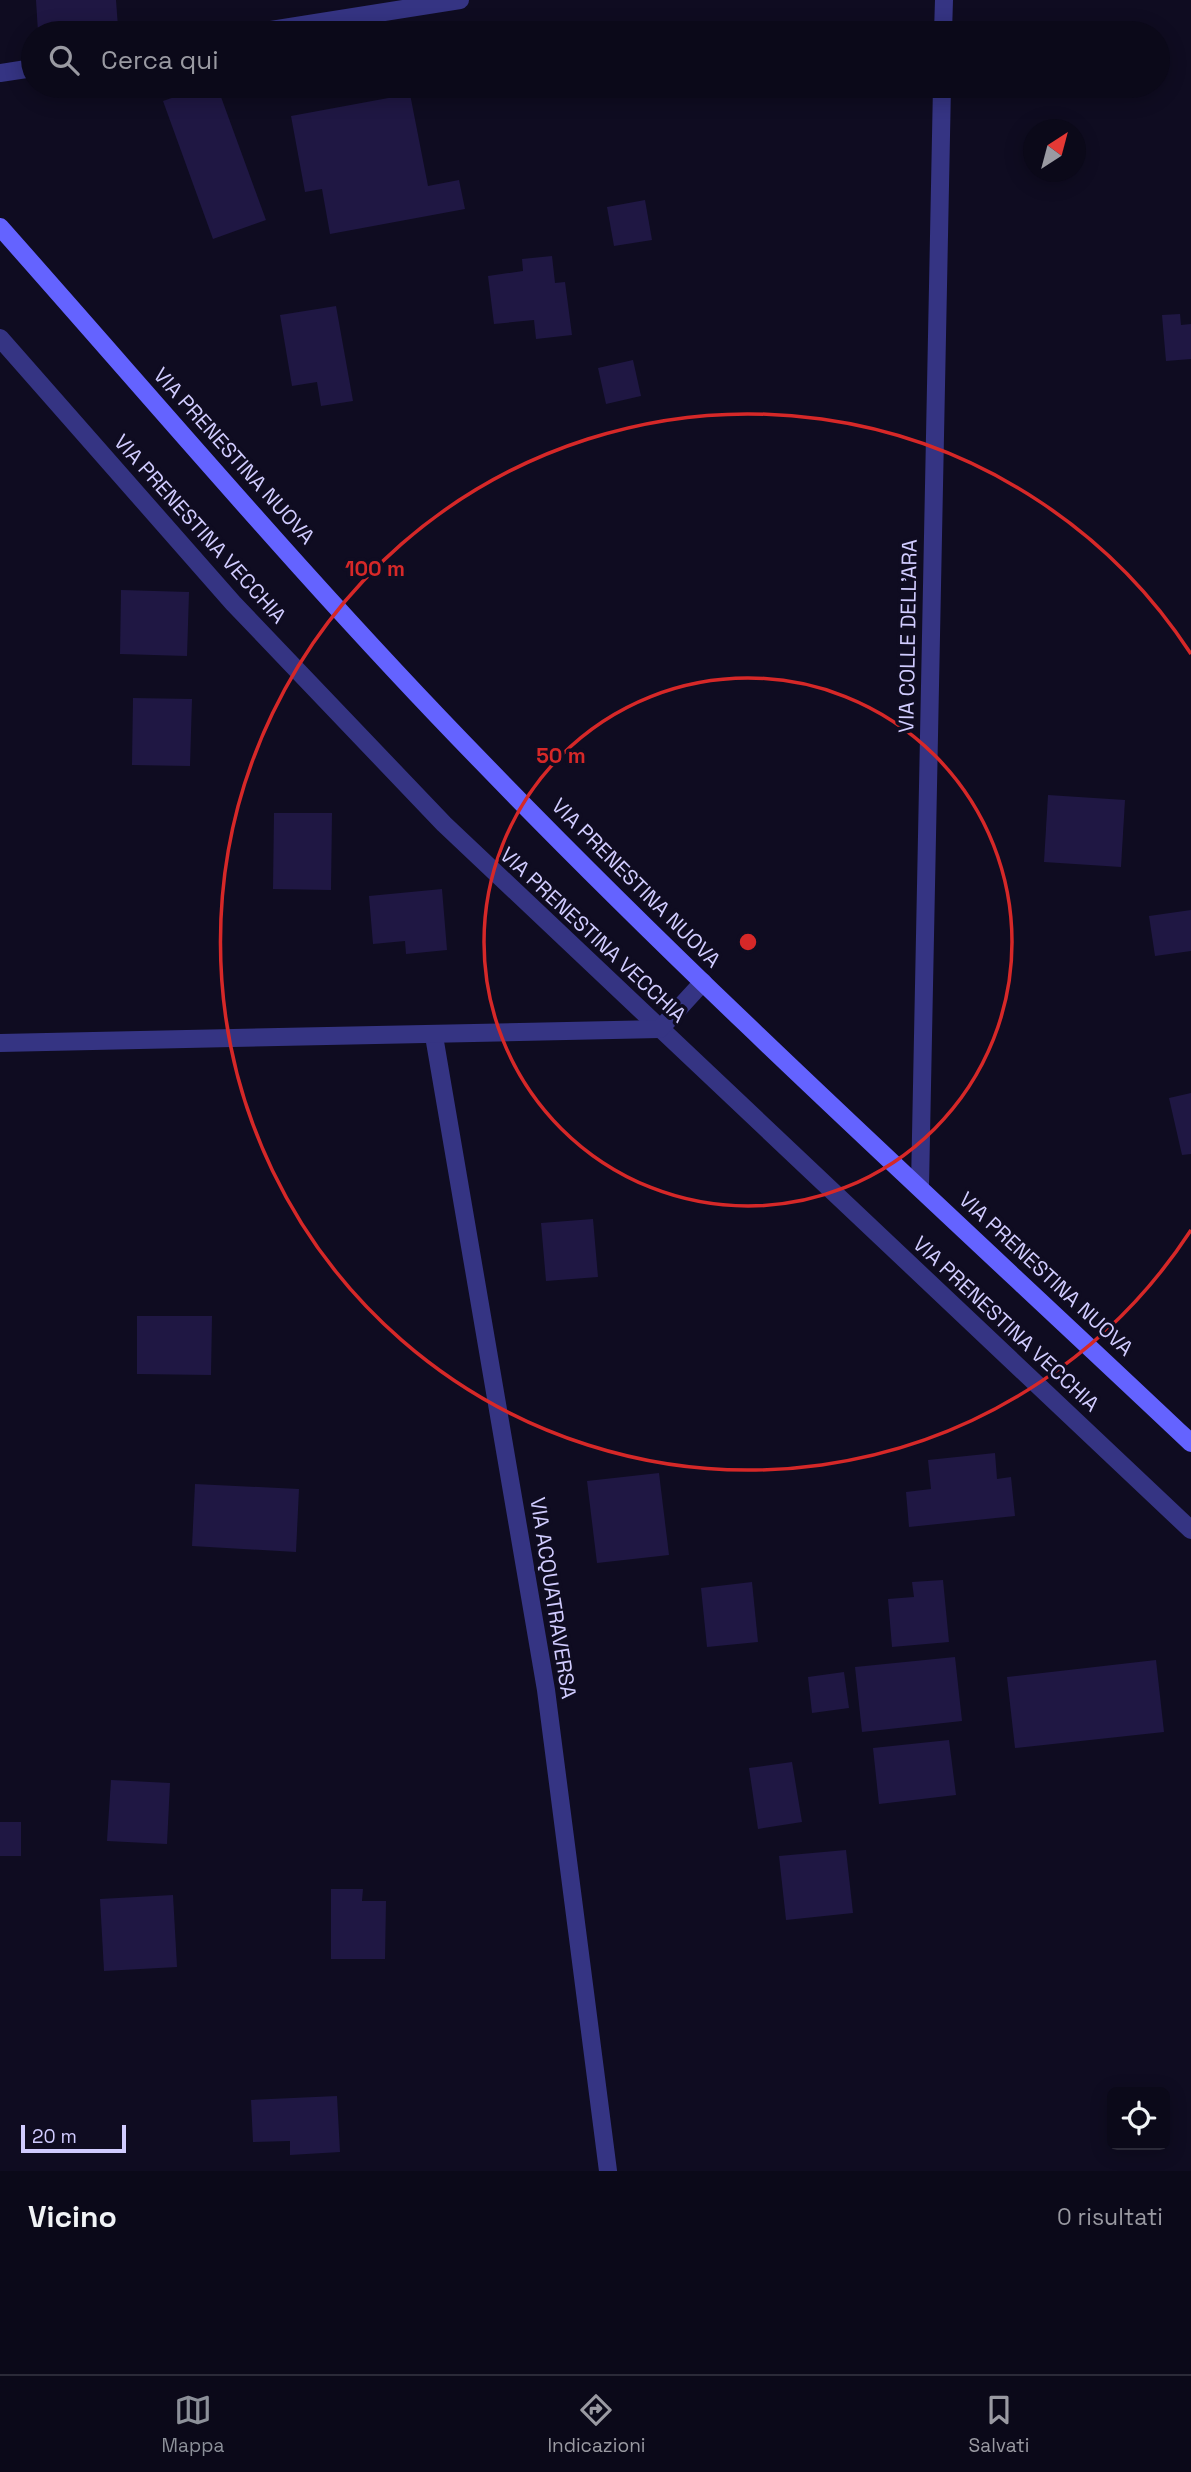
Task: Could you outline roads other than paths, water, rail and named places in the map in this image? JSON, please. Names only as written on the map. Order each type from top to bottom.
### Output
[{"type":"main road","name":"VIA PRENESTINA NUOVA","points":[[0,227],[407,683],[505,786],[703,982],[1191,1443]]},
{"type":"street","points":[[327,21],[460,0]]},
{"type":"street","points":[[943,21],[944,0]]},
{"type":"street","points":[[0,73],[21,70]]},
{"type":"street","name":"VIA COLLE DELL'ARA","points":[[920,1186],[942,98]]},
{"type":"street","name":"VIA PRENESTINA VECCHIA","points":[[0,338],[233,603],[370,750],[506,885],[1191,1530]]},
{"type":"street","points":[[0,1042],[434,1036],[660,1029],[703,982]]},
{"type":"street","name":"VIA ACQUATRAVERSA","points":[[434,1036],[546,1690],[608,2171]]}]
